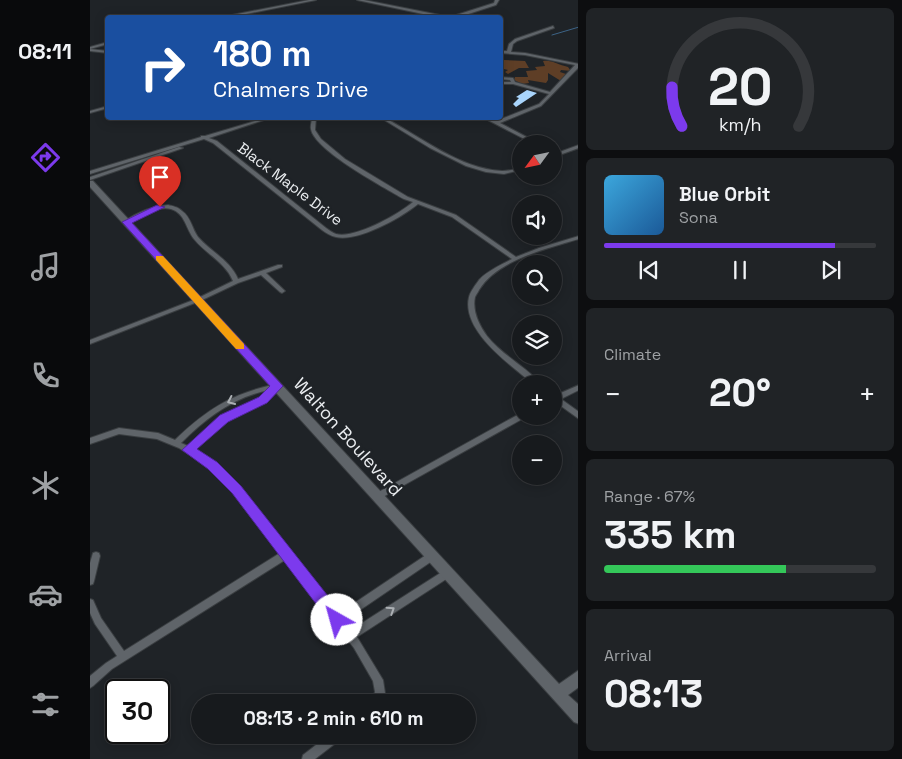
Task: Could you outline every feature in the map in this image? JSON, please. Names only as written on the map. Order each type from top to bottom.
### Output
[{"type":"main road","name":"Walton Boulevard","points":[[90,181],[578,717]]},
{"type":"main road","points":[[558,694],[578,677]]},
{"type":"street","points":[[232,15],[314,0]]},
{"type":"street","points":[[359,0],[435,15]]},
{"type":"street","points":[[458,15],[498,1]]},
{"type":"street","points":[[509,52],[511,44],[516,40],[553,27]]},
{"type":"street","points":[[90,49],[105,44]]},
{"type":"street","points":[[90,49],[105,52]]},
{"type":"street","points":[[503,52],[578,65]]},
{"type":"street","points":[[496,123],[533,108],[552,93],[578,65]]},
{"type":"street","points":[[503,78],[512,79],[513,83]]},
{"type":"street","points":[[503,83],[513,83],[552,93]]},
{"type":"street","points":[[90,112],[105,108]]},
{"type":"street","points":[[90,181],[170,153],[203,138],[262,120]]},
{"type":"street","points":[[314,120],[313,130],[329,150],[392,191],[454,216],[512,257]]},
{"type":"street","points":[[386,120],[456,160],[497,172],[512,170]]},
{"type":"street","points":[[490,120],[520,135]]},
{"type":"street","name":"Black Maple Drive","points":[[203,138],[215,142],[324,229],[338,236],[369,229],[402,213],[417,202]]},
{"type":"street","points":[[90,173],[193,142]]},
{"type":"street","points":[[562,152],[578,146]]},
{"type":"street","points":[[126,222],[160,207],[174,208],[183,213],[194,235],[230,272],[236,282]]},
{"type":"street","points":[[523,255],[578,237]]},
{"type":"street","points":[[512,259],[500,265],[482,280],[472,300],[472,312],[484,336],[528,375]]},
{"type":"street","points":[[90,342],[280,266]]},
{"type":"street","points":[[262,273],[282,291]]},
{"type":"street","points":[[182,446],[224,418],[263,400],[277,386]]},
{"type":"street","points":[[182,446],[206,415],[223,404],[253,390],[277,386]]},
{"type":"street","points":[[562,394],[578,387]]},
{"type":"street","points":[[562,404],[578,417]]},
{"type":"street","points":[[378,496],[512,421]]},
{"type":"street","points":[[90,441],[120,431],[158,436],[182,446],[213,466],[236,490],[350,636],[378,680],[379,694]]},
{"type":"street","points":[[90,683],[123,657],[285,555]]},
{"type":"street","points":[[90,581],[96,556]]},
{"type":"street","points":[[337,620],[432,556]]},
{"type":"street","points":[[350,636],[448,573]]},
{"type":"street","points":[[90,603],[98,621],[123,657]]},
{"type":"street","points":[[307,759],[325,744]]},
{"type":"shaded area","points":[[503,60],[525,61],[529,68],[519,68],[508,74],[505,72],[508,70],[503,69]]},
{"type":"shaded area","points":[[543,61],[568,67],[571,71],[561,70],[560,72],[566,74],[561,81],[548,73],[546,83],[528,80],[529,83],[522,84],[514,80],[515,77],[528,77],[526,71],[537,70],[535,67],[545,66]]},
{"type":"building","points":[[527,90],[537,93],[516,107],[513,104],[519,98],[516,97]]},
{"type":"waterway","points":[[552,35],[578,27]]},
{"type":"slow traffic","points":[[159,258],[240,346]]},
{"type":"route","points":[[160,207],[126,222],[277,386],[263,400],[224,418],[188,450],[213,466],[236,490],[337,620]]}]
